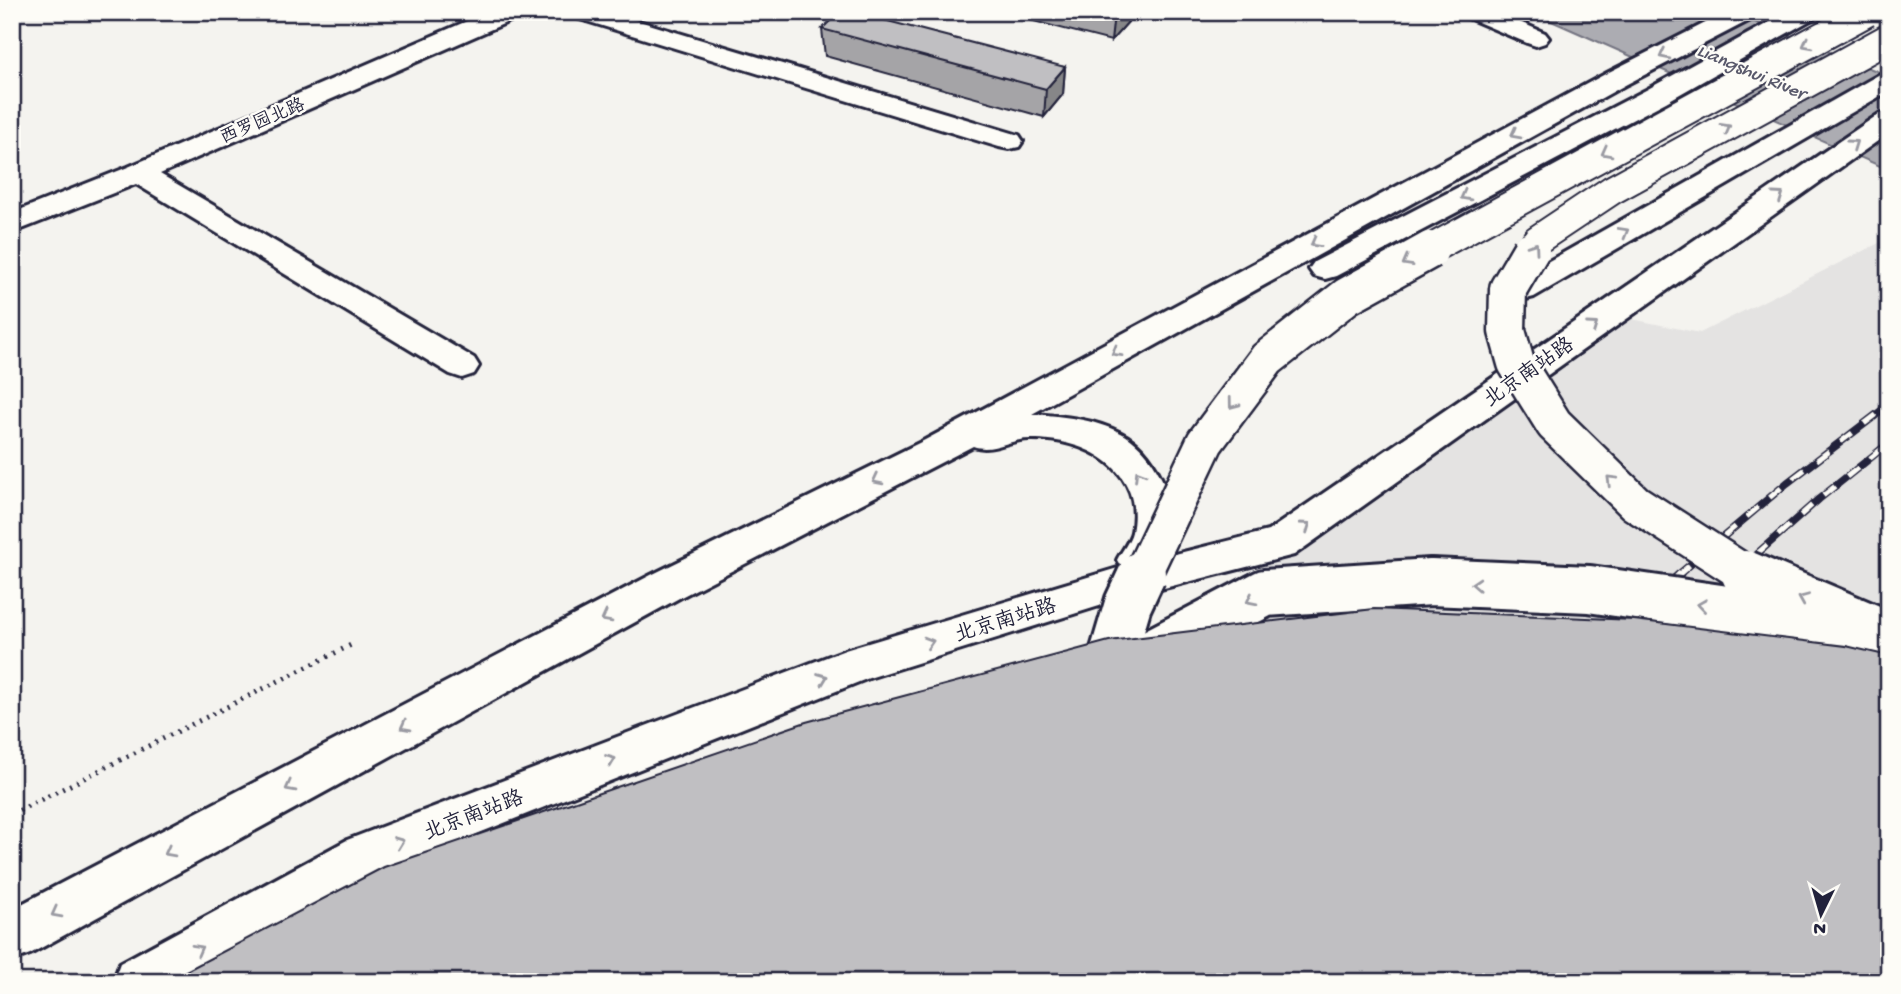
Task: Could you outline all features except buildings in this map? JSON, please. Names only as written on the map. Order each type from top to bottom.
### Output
[{"type":"street","name":"西罗园北路","points":[[12,224],[138,173],[510,12]]},
{"type":"street","points":[[582,12],[1009,141]]},
{"type":"street","points":[[1475,12],[1536,38]]},
{"type":"street","points":[[12,936],[666,586],[938,449],[1618,78],[1747,12]]},
{"type":"street","points":[[1325,269],[1656,96],[1807,12]]},
{"type":"street","points":[[1867,12],[1534,191],[1347,296],[1267,359],[1205,442],[1128,604],[1093,722],[1147,653],[1265,593],[1431,582],[1589,589],[1720,608],[1889,646]]},
{"type":"street","points":[[1889,38],[1612,191],[1537,240],[1508,289],[1507,331],[1516,363],[1554,424],[1635,503],[1750,577],[1889,635]]},
{"type":"street","points":[[1522,290],[1889,80]]},
{"type":"street","name":"北京南站路","points":[[139,982],[365,856],[860,663],[1125,582],[1280,544],[1889,120]]},
{"type":"street","points":[[138,173],[462,366]]},
{"type":"street","points":[[938,449],[1028,426],[1072,430],[1110,443],[1139,471],[1152,501],[1152,535],[1125,582]]},
{"type":"path","points":[[12,814],[354,644]]},
{"type":"shaded area","points":[[1889,238],[1889,982],[652,982],[1627,318],[1700,333]]},
{"type":"water","name":"Liangshui River","points":[[1531,12],[1730,12],[1889,76],[1889,170]]},
{"type":"railway","points":[[1678,575],[1787,483],[1889,405]]},
{"type":"railway","points":[[1733,575],[1819,499],[1889,443]]},
{"type":"railway","points":[[1613,631],[1680,574]]},
{"type":"railway","points":[[1663,637],[1735,574]]}]
